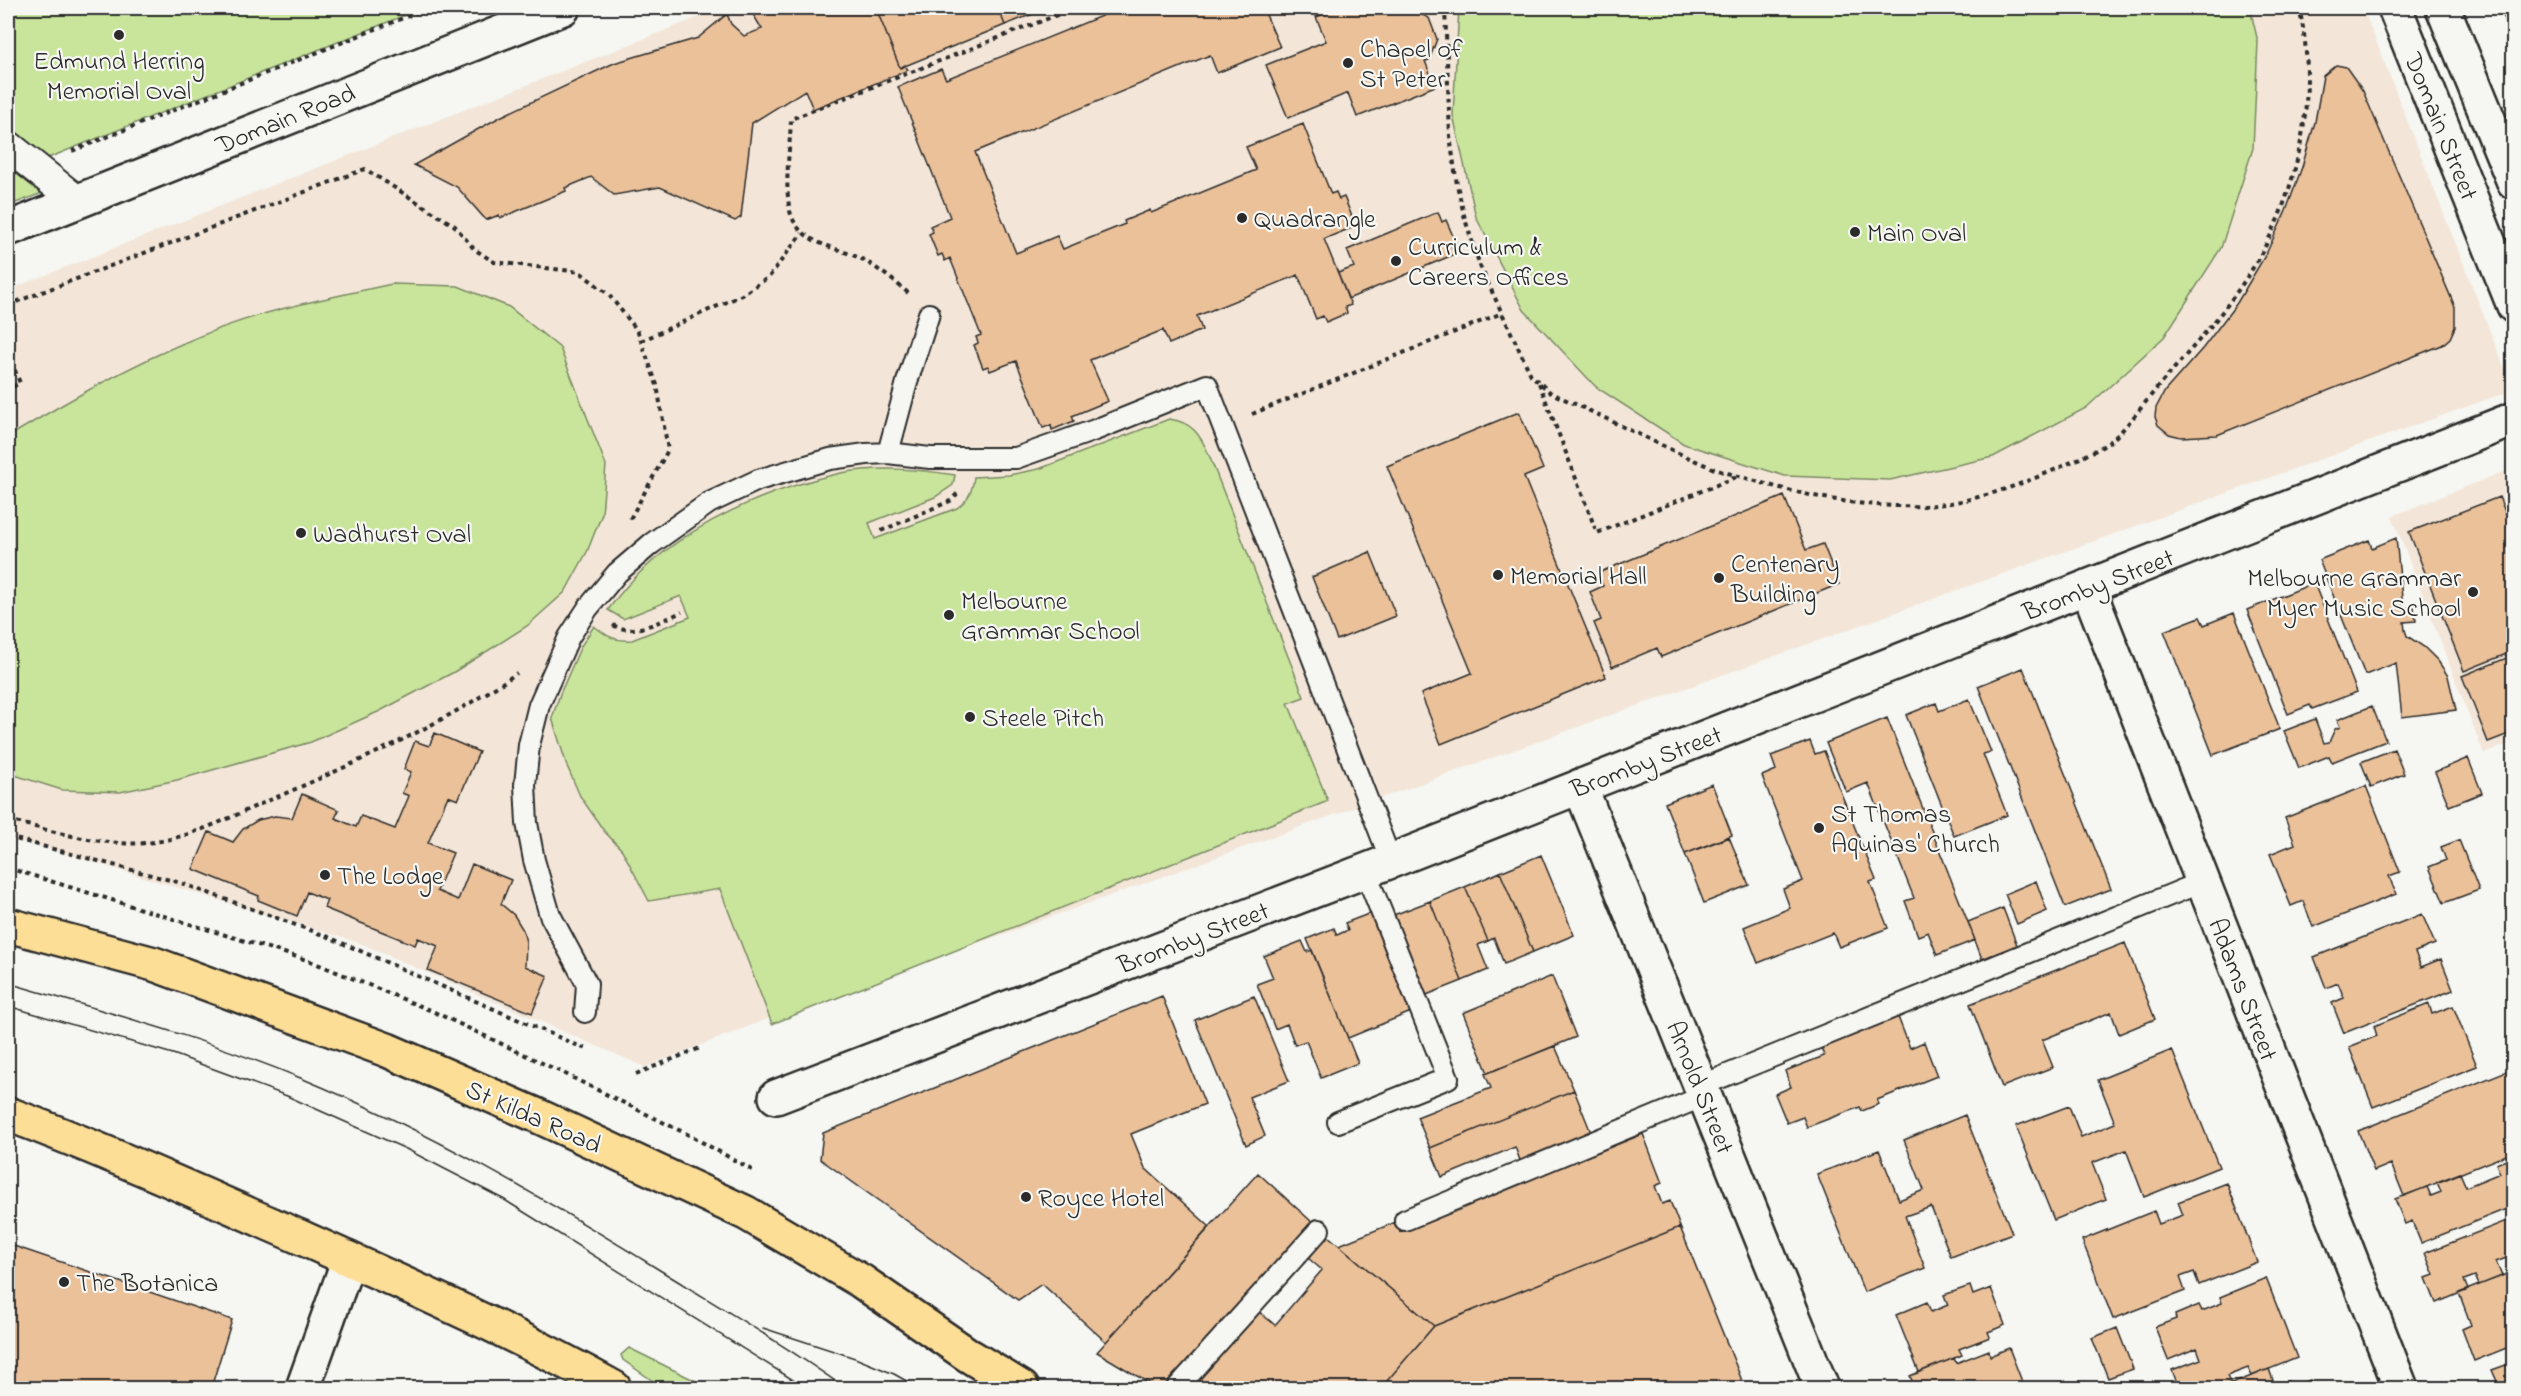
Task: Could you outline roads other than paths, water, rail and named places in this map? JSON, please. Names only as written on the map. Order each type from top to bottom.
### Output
[{"type":"main road","name":"St Kilda Road","points":[[8,925],[154,964],[387,1050],[546,1120],[746,1214],[861,1281],[968,1355],[1022,1389]]},
{"type":"main road","points":[[8,1114],[108,1153],[478,1317],[547,1351],[614,1389]]},
{"type":"street","name":"Domain Road","points":[[8,229],[563,8]]},
{"type":"street","name":"Domain Street","points":[[2395,8],[2502,240],[2514,306]]},
{"type":"street","name":"Domain Street","points":[[2443,8],[2514,182]]},
{"type":"street","points":[[8,146],[77,201]]},
{"type":"street","name":"Bromby Street","points":[[776,1096],[1378,866],[2514,419]]},
{"type":"street","name":"Adams Street","points":[[2088,588],[2401,1389]]},
{"type":"street","name":"Arnold Street","points":[[1580,786],[1822,1389]]},
{"type":"street","points":[[303,1389],[349,1259]]},
{"type":"lane","points":[[888,453],[907,382],[929,314]]},
{"type":"lane","points":[[585,1012],[587,984],[550,915],[534,860],[527,823],[525,785],[529,745],[539,705],[569,637],[588,608],[617,573],[651,544],[709,503],[758,480],[830,459],[888,453],[930,458],[1016,459],[1207,385],[1378,866],[1448,1078],[1338,1122]]},
{"type":"lane","points":[[1405,1220],[1702,1091],[2202,882]]},
{"type":"lane","points":[[1177,1389],[1319,1230]]},
{"type":"tram line","points":[[8,983],[230,1051],[350,1099],[440,1143],[572,1217],[753,1327],[845,1388]]},
{"type":"tram line","points":[[8,1006],[173,1054],[287,1096],[406,1149],[503,1199],[806,1388]]},
{"type":"tram line","points":[[763,1328],[855,1358],[894,1374],[919,1388]]},
{"type":"place","name":"Edmund Herring Memorial Oval","points":[[119,35]]},
{"type":"place","name":"Chapel of St Peter","points":[[1348,63]]},
{"type":"place","name":"Quadrangle","points":[[1242,218]]},
{"type":"place","name":"Main Oval","points":[[1855,232]]},
{"type":"place","name":"Curriculum & Careers Offices","points":[[1396,261]]},
{"type":"place","name":"Wadhurst Oval","points":[[301,533]]},
{"type":"place","name":"Memorial Hall","points":[[1498,575]]},
{"type":"place","name":"Centenary Building","points":[[1719,578]]},
{"type":"place","name":"Melbourne Grammar Myer Music School","points":[[2473,592]]},
{"type":"place","name":"Melbourne Grammar School","points":[[949,615]]},
{"type":"place","name":"Steele Pitch","points":[[970,717]]},
{"type":"place","name":"St Thomas Aquinas' Church","points":[[1819,828]]},
{"type":"place","name":"The Lodge","points":[[325,875]]},
{"type":"place","name":"Royce Hotel","points":[[1026,1197]]},
{"type":"place","name":"The Botanica","points":[[64,1282]]}]
